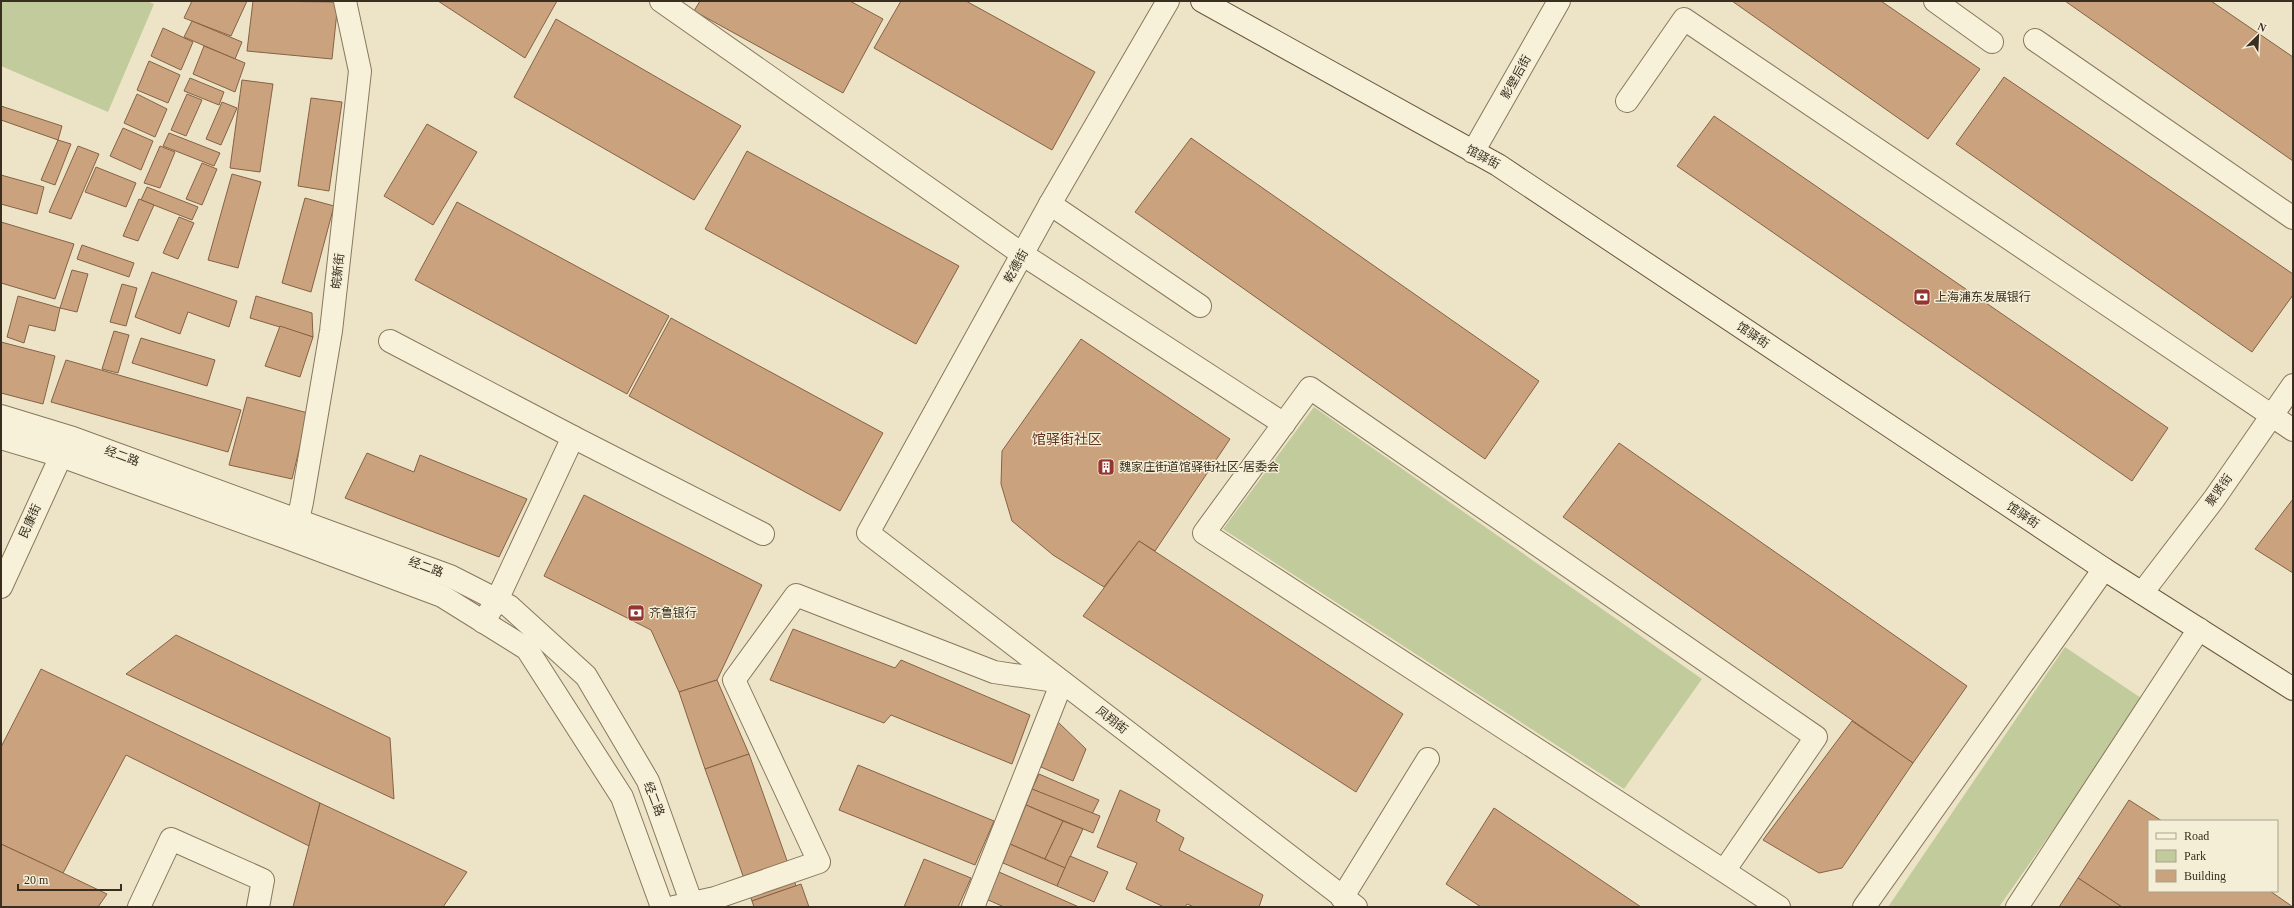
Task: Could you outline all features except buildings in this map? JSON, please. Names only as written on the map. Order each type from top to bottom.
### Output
[{"type":"street","name":"皖新街","points":[[292,529],[331,331],[360,71],[345,1]]},
{"type":"street","points":[[661,1],[1022,254],[1284,424]]},
{"type":"street","name":"乾德街","points":[[868,533],[1050,204],[1168,1]]},
{"type":"street","name":"馆驿街","points":[[1202,1],[1498,165],[2104,569],[2293,689]]},
{"type":"street","name":"影壁后街","points":[[1473,152],[1559,1]]},
{"type":"street","points":[[1935,1],[1992,42]]},
{"type":"street","points":[[1627,101],[1684,19],[2293,430]]},
{"type":"street","points":[[2034,40],[2293,218]]},
{"type":"street","points":[[1050,204],[1200,306]]},
{"type":"street","points":[[390,341],[572,437],[763,534]]},
{"type":"street","name":"聚贤街","points":[[2142,593],[2214,499],[2293,385]]},
{"type":"street","points":[[1724,871],[1816,737],[1310,388],[1204,533],[1779,907]]},
{"type":"street","name":"经二路","points":[[1,416],[73,438],[292,529],[442,596],[527,650],[574,719],[622,797],[662,907]]},
{"type":"street","points":[[484,622],[497,600],[572,437]]},
{"type":"street","name":"经二路","points":[[1,438],[292,529],[450,576],[509,606],[586,676],[648,781],[686,906]]},
{"type":"street","name":"民康街","points":[[1,587],[61,456]]},
{"type":"street","name":"凤翔街","points":[[868,533],[1349,902]]},
{"type":"street","points":[[1864,907],[2104,569]]},
{"type":"street","points":[[686,906],[715,898],[819,862],[734,680],[796,595],[994,672],[1062,682],[973,907]]},
{"type":"street","points":[[2017,907],[2199,629]]},
{"type":"street","points":[[1349,902],[1428,759]]},
{"type":"street","points":[[139,907],[171,839],[263,880],[258,907]]},
{"type":"green space","points":[[1,1],[147,1],[154,4],[108,112],[1,66]]},
{"type":"green space","points":[[1314,407],[1702,679],[1624,789],[1223,529]]},
{"type":"green space","points":[[2065,647],[2144,700],[1999,907],[1888,907]]},
{"type":"place","name":"上海浦东发展银行","points":[[1922,297]]},
{"type":"place","name":"魏家庄街道馆驿街社区-居委会","points":[[1106,467]]},
{"type":"place","name":"齐鲁银行","points":[[636,613]]},
{"type":"district","name":"馆驿街社区","points":[[1067,439]]}]
